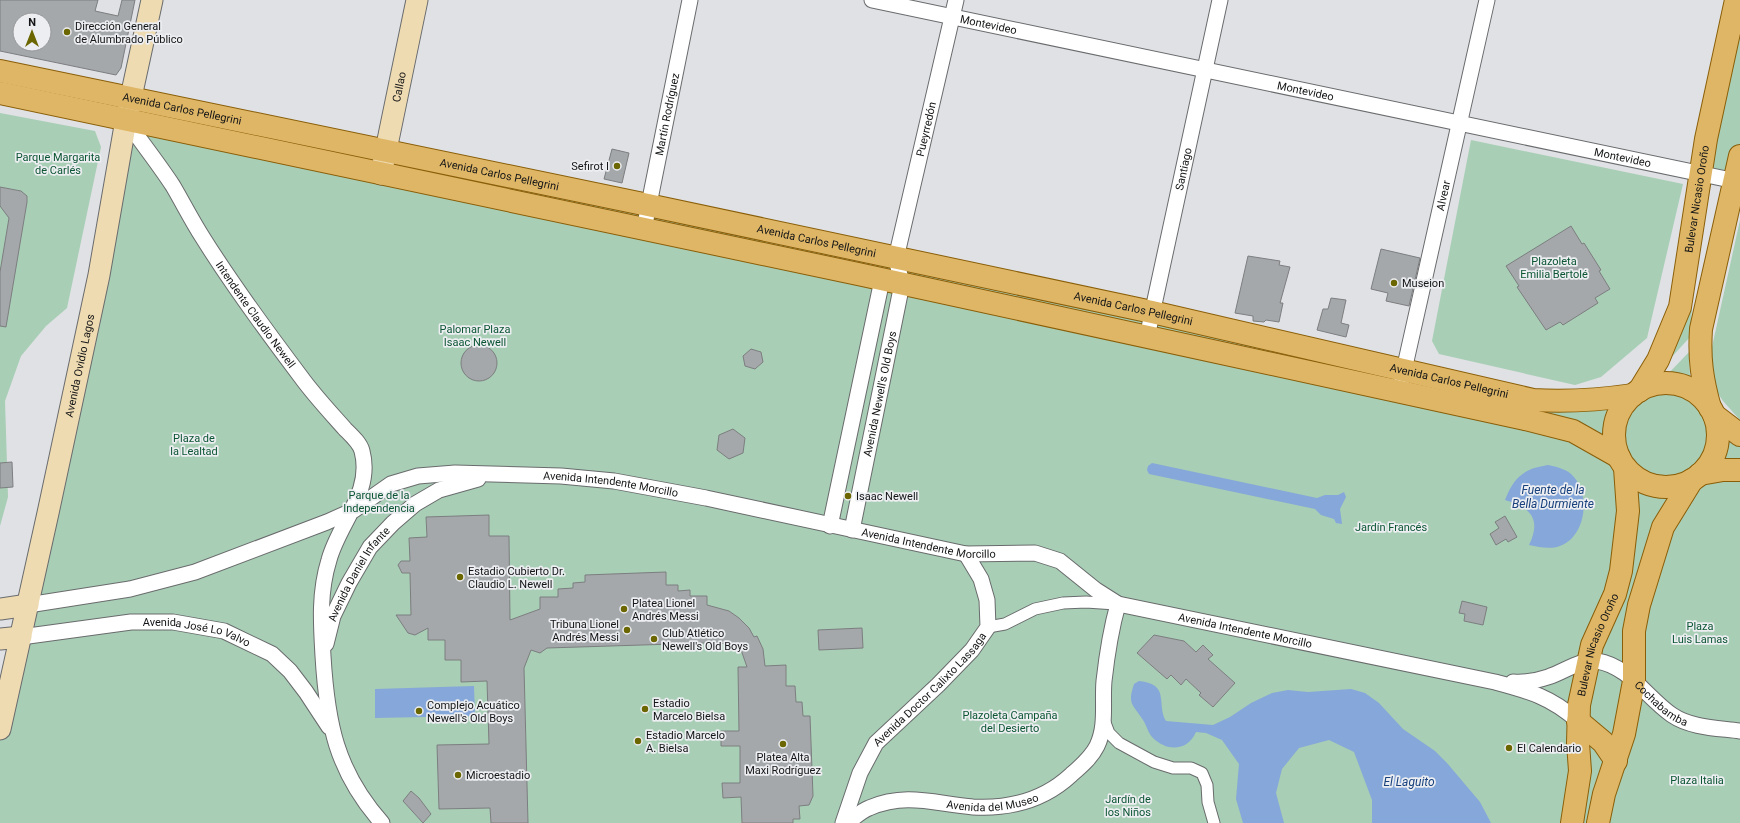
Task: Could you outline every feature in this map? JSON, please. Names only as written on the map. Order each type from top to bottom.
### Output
[{"type":"main road","name":"Avenida Ovidio Lagos","points":[[0,729],[28,605],[98,275],[126,120],[152,0]]},
{"type":"main road","name":"Callao","points":[[381,174],[417,0]]},
{"type":"main road","name":"Bulevar Nicasio Oroño","points":[[1636,393],[1658,360],[1680,307],[1706,139],[1736,0]]},
{"type":"main road","name":"Avenida Carlos Pellegrini","points":[[0,71],[648,205],[1152,312],[1533,400],[1603,400],[1636,393]]},
{"type":"main road","name":"Avenida Carlos Pellegrini","points":[[0,93],[892,282],[1573,431],[1622,462]]},
{"type":"main road","points":[[1598,823],[1604,794],[1624,734],[1634,681],[1634,631],[1639,604],[1663,528],[1696,477],[1708,466],[1714,456],[1717,445],[1718,434],[1702,378],[1700,345],[1701,329],[1737,181],[1740,156]]},
{"type":"main road","points":[[1740,435],[1712,411],[1699,395],[1685,387],[1664,384],[1653,385],[1636,393],[1623,406],[1616,418],[1614,432],[1615,446],[1622,462],[1635,476],[1646,483],[1658,486],[1674,486],[1696,477],[1723,470],[1740,470]]},
{"type":"main road","name":"Bulevar Nicasio Oroño","points":[[1572,823],[1580,771],[1578,743],[1579,705],[1592,645],[1615,594],[1621,571],[1628,511],[1622,462]]},
{"type":"main road","points":[[0,609],[28,605]]},
{"type":"main road","points":[[0,640],[21,637]]},
{"type":"main road","points":[[1578,721],[1603,742],[1616,761]]},
{"type":"street","name":"Martín Rodríguez","points":[[644,230],[690,0]]},
{"type":"street","name":"Montevideo","points":[[872,0],[1702,172],[1737,181]]},
{"type":"street","name":"Pueyrredón","points":[[896,258],[956,0]]},
{"type":"street","name":"Santiago","points":[[1147,337],[1220,0]]},
{"type":"street","name":"Alvear","points":[[1399,392],[1487,0]]},
{"type":"street","name":"Intendente Claudio Newell","points":[[126,120],[172,185],[203,238],[246,301],[302,378],[361,448],[365,464],[363,482],[354,510]]},
{"type":"street","name":"Avenida Newell's Old Boys","points":[[852,530],[896,258]]},
{"type":"street","name":"Avenida Newell's Old Boys","points":[[830,526],[892,282]]},
{"type":"street","name":"Avenida Intendente Morcillo","points":[[354,510],[391,484],[418,476],[455,473],[504,473],[560,476],[614,481],[706,498],[830,526],[966,554],[1035,553],[1060,561],[1096,590],[1118,604],[1495,682],[1530,691],[1564,709],[1578,721]]},
{"type":"street","name":"Avenida Daniel Infante","points":[[323,656],[333,616],[349,583],[370,547],[393,523],[416,504],[439,490],[464,482],[504,473]]},
{"type":"street","points":[[28,605],[130,589],[195,572],[275,543],[354,510]]},
{"type":"street","name":"Avenida Daniel Infante","points":[[354,510],[337,538],[327,567],[322,592],[320,620],[324,686],[332,732],[343,764],[367,806],[382,823]]},
{"type":"street","name":"Avenida Doctor Calixto Lassaga","points":[[843,823],[860,773],[876,743],[953,670],[972,650],[988,627],[987,600],[981,579],[966,554]]},
{"type":"street","points":[[988,627],[1005,624],[1035,609],[1063,603],[1086,602],[1118,604]]},
{"type":"street","name":"Avenida del Museo","points":[[847,823],[868,808],[893,801],[923,799],[972,807],[1002,807],[1035,799],[1062,783],[1083,764],[1097,746],[1104,720],[1105,676],[1110,633],[1118,604]]},
{"type":"street","name":"Avenida José Lo Valvo","points":[[21,637],[131,622],[174,622],[224,631],[272,654],[290,671],[306,692],[332,732]]},
{"type":"street","name":"Avenida Intendente Morcillo","points":[[1495,682],[1528,683],[1550,677],[1589,661]]},
{"type":"street","name":"Cochabamba","points":[[1589,661],[1610,664],[1623,671],[1651,698],[1680,719],[1701,726],[1740,731]]},
{"type":"street","points":[[1104,720],[1109,733],[1119,744],[1154,762],[1173,768],[1191,768],[1202,773],[1208,786],[1208,802],[1214,823]]},
{"type":"green space","points":[[1740,0],[1740,157],[1735,180],[1702,173]]},
{"type":"green space","name":"Parque de la Independencia","points":[[0,71],[1533,400],[1665,383],[1680,385],[1690,389],[1708,402],[1740,435],[1740,823],[0,823],[0,729],[126,120],[0,93]]},
{"type":"green space","name":"Parque Margarita de Carlés","points":[[0,113],[95,131],[101,147],[67,308],[46,326],[21,356],[5,401],[8,497],[0,526]]},
{"type":"green space","name":"Plazoleta Emilia Bertolé","points":[[1471,140],[1683,184],[1647,338],[1601,377],[1575,385],[1439,354],[1432,341]]},
{"type":"green space","points":[[1740,220],[1740,420],[1723,401],[1715,389],[1710,356]]},
{"type":"green space","points":[[1692,308],[1690,337],[1669,360]]},
{"type":"green space","points":[[1689,352],[1690,379],[1668,374]]},
{"type":"water","points":[[1152,463],[1317,498],[1325,495],[1338,495],[1344,492],[1346,497],[1340,509],[1342,524],[1336,523],[1334,519],[1321,515],[1315,509],[1149,474],[1147,470],[1148,466]]},
{"type":"water","name":"Fuente de la Bella Durmiente","points":[[1548,465],[1565,470],[1573,476],[1579,485],[1584,505],[1583,516],[1574,536],[1567,543],[1557,547],[1543,548],[1529,545],[1533,536],[1534,528],[1534,521],[1531,515],[1521,506],[1505,500],[1512,485],[1520,475],[1532,469]]},
{"type":"water","name":"El Laguito","points":[[1139,681],[1155,686],[1159,691],[1163,715],[1166,721],[1213,725],[1230,717],[1251,703],[1272,693],[1288,690],[1308,692],[1351,689],[1365,693],[1379,703],[1403,729],[1435,751],[1447,763],[1480,802],[1491,823],[1372,823],[1372,800],[1354,752],[1329,740],[1299,748],[1282,769],[1276,793],[1284,823],[1243,823],[1236,799],[1239,764],[1222,740],[1206,733],[1196,732],[1188,743],[1183,746],[1171,747],[1164,746],[1159,743],[1151,736],[1132,704],[1131,696],[1134,684]]},
{"type":"water","points":[[474,686],[475,716],[375,718],[375,689]]},
{"type":"building","points":[[0,0],[98,0],[95,11],[118,16],[122,0],[135,0],[121,68],[116,75],[0,51]]},
{"type":"building","name":"Sefirot I","points":[[612,149],[629,153],[622,183],[604,179]]},
{"type":"building","points":[[0,187],[21,191],[27,196],[6,327],[0,326],[0,272],[9,218],[0,206]]},
{"type":"building","points":[[1571,226],[1601,270],[1599,271],[1610,289],[1595,298],[1598,303],[1563,325],[1560,322],[1546,330],[1517,287],[1519,286],[1506,266]]},
{"type":"building","name":"Museion","points":[[1381,249],[1420,258],[1409,306],[1386,301],[1388,293],[1371,289]]},
{"type":"building","points":[[1248,256],[1280,261],[1279,265],[1290,267],[1280,303],[1283,303],[1279,322],[1266,320],[1264,322],[1253,321],[1253,316],[1235,313]]},
{"type":"building","points":[[1331,298],[1346,300],[1341,323],[1349,325],[1346,337],[1317,330],[1323,309],[1328,309]]},
{"type":"building","points":[[479,345],[492,350],[497,363],[492,376],[479,381],[466,376],[461,363],[466,350]]},
{"type":"building","points":[[751,349],[761,352],[763,362],[755,369],[745,366],[743,356]]},
{"type":"building","points":[[733,429],[745,438],[743,453],[729,459],[717,450],[719,435]]},
{"type":"building","points":[[12,462],[13,487],[0,488],[0,463]]},
{"type":"building","points":[[489,515],[489,536],[509,536],[510,620],[540,609],[540,597],[558,597],[558,589],[573,588],[573,583],[585,582],[585,575],[666,572],[666,585],[678,585],[678,591],[690,590],[690,596],[707,596],[707,605],[729,611],[739,618],[749,628],[754,637],[757,636],[763,649],[765,666],[786,665],[786,686],[795,686],[796,702],[802,702],[803,716],[810,716],[813,796],[809,805],[799,806],[800,819],[793,819],[793,823],[742,823],[741,797],[723,798],[722,783],[740,783],[740,746],[721,746],[721,731],[739,731],[738,667],[747,667],[739,644],[705,643],[547,648],[540,653],[531,650],[524,668],[528,823],[491,823],[490,808],[439,809],[437,745],[489,744],[487,681],[461,682],[461,660],[445,660],[445,640],[428,640],[428,628],[415,635],[408,633],[396,615],[411,615],[410,573],[402,573],[398,565],[401,561],[410,561],[409,538],[427,537],[426,517]]},
{"type":"building","points":[[1505,516],[1517,537],[1508,542],[1506,539],[1496,545],[1490,534],[1499,528],[1495,522]]},
{"type":"building","points":[[1462,601],[1487,607],[1483,625],[1464,621],[1465,614],[1459,613]]},
{"type":"building","points":[[862,628],[863,648],[819,650],[818,630]]},
{"type":"building","points":[[1154,635],[1184,641],[1196,652],[1203,645],[1213,655],[1208,659],[1235,683],[1213,707],[1199,695],[1201,693],[1186,679],[1181,685],[1171,675],[1167,679],[1137,653]]},
{"type":"building","points":[[411,791],[419,798],[431,814],[423,823],[403,801]]},
{"type":"place","name":"Dirección General de Alumbrado Público","points":[[67,32]]},
{"type":"place","name":"Sefirot I","points":[[617,166]]},
{"type":"place","name":"Museion","points":[[1394,283]]},
{"type":"place","name":"Isaac Newell","points":[[848,496]]},
{"type":"place","name":"Estadio Cubierto Dr. Claudio L. Newell","points":[[460,577]]},
{"type":"place","name":"Platea Lionel Andrés Messi","points":[[624,609]]},
{"type":"place","name":"Tribuna Lionel Andrés Messi","points":[[627,630]]},
{"type":"place","name":"Club Atlético Newell's Old Boys","points":[[654,639]]},
{"type":"place","name":"Estadio Marcelo Bielsa","points":[[645,709]]},
{"type":"place","name":"Complejo Acuático Newell's Old Boys","points":[[419,711]]},
{"type":"place","name":"Estadio Marcelo A. Bielsa","points":[[638,741]]},
{"type":"place","name":"Platea Alta Maxi Rodríguez","points":[[783,744]]},
{"type":"place","name":"El Calendario","points":[[1509,748]]},
{"type":"place","name":"Microestadio","points":[[458,775]]},
{"type":"park label","name":"Palomar Plaza Isaac Newell","points":[[475,335]]},
{"type":"park label","name":"Plaza de la Lealtad","points":[[194,444]]},
{"type":"park label","name":"Jardín Francés","points":[[1391,527]]},
{"type":"park label","name":"Plaza Luis Lamas","points":[[1700,632]]},
{"type":"park label","name":"Plazoleta Campaña del Desierto","points":[[1010,721]]},
{"type":"park label","name":"Plaza Italia","points":[[1697,780]]},
{"type":"park label","name":"Jardín de los Niños","points":[[1128,805]]}]
